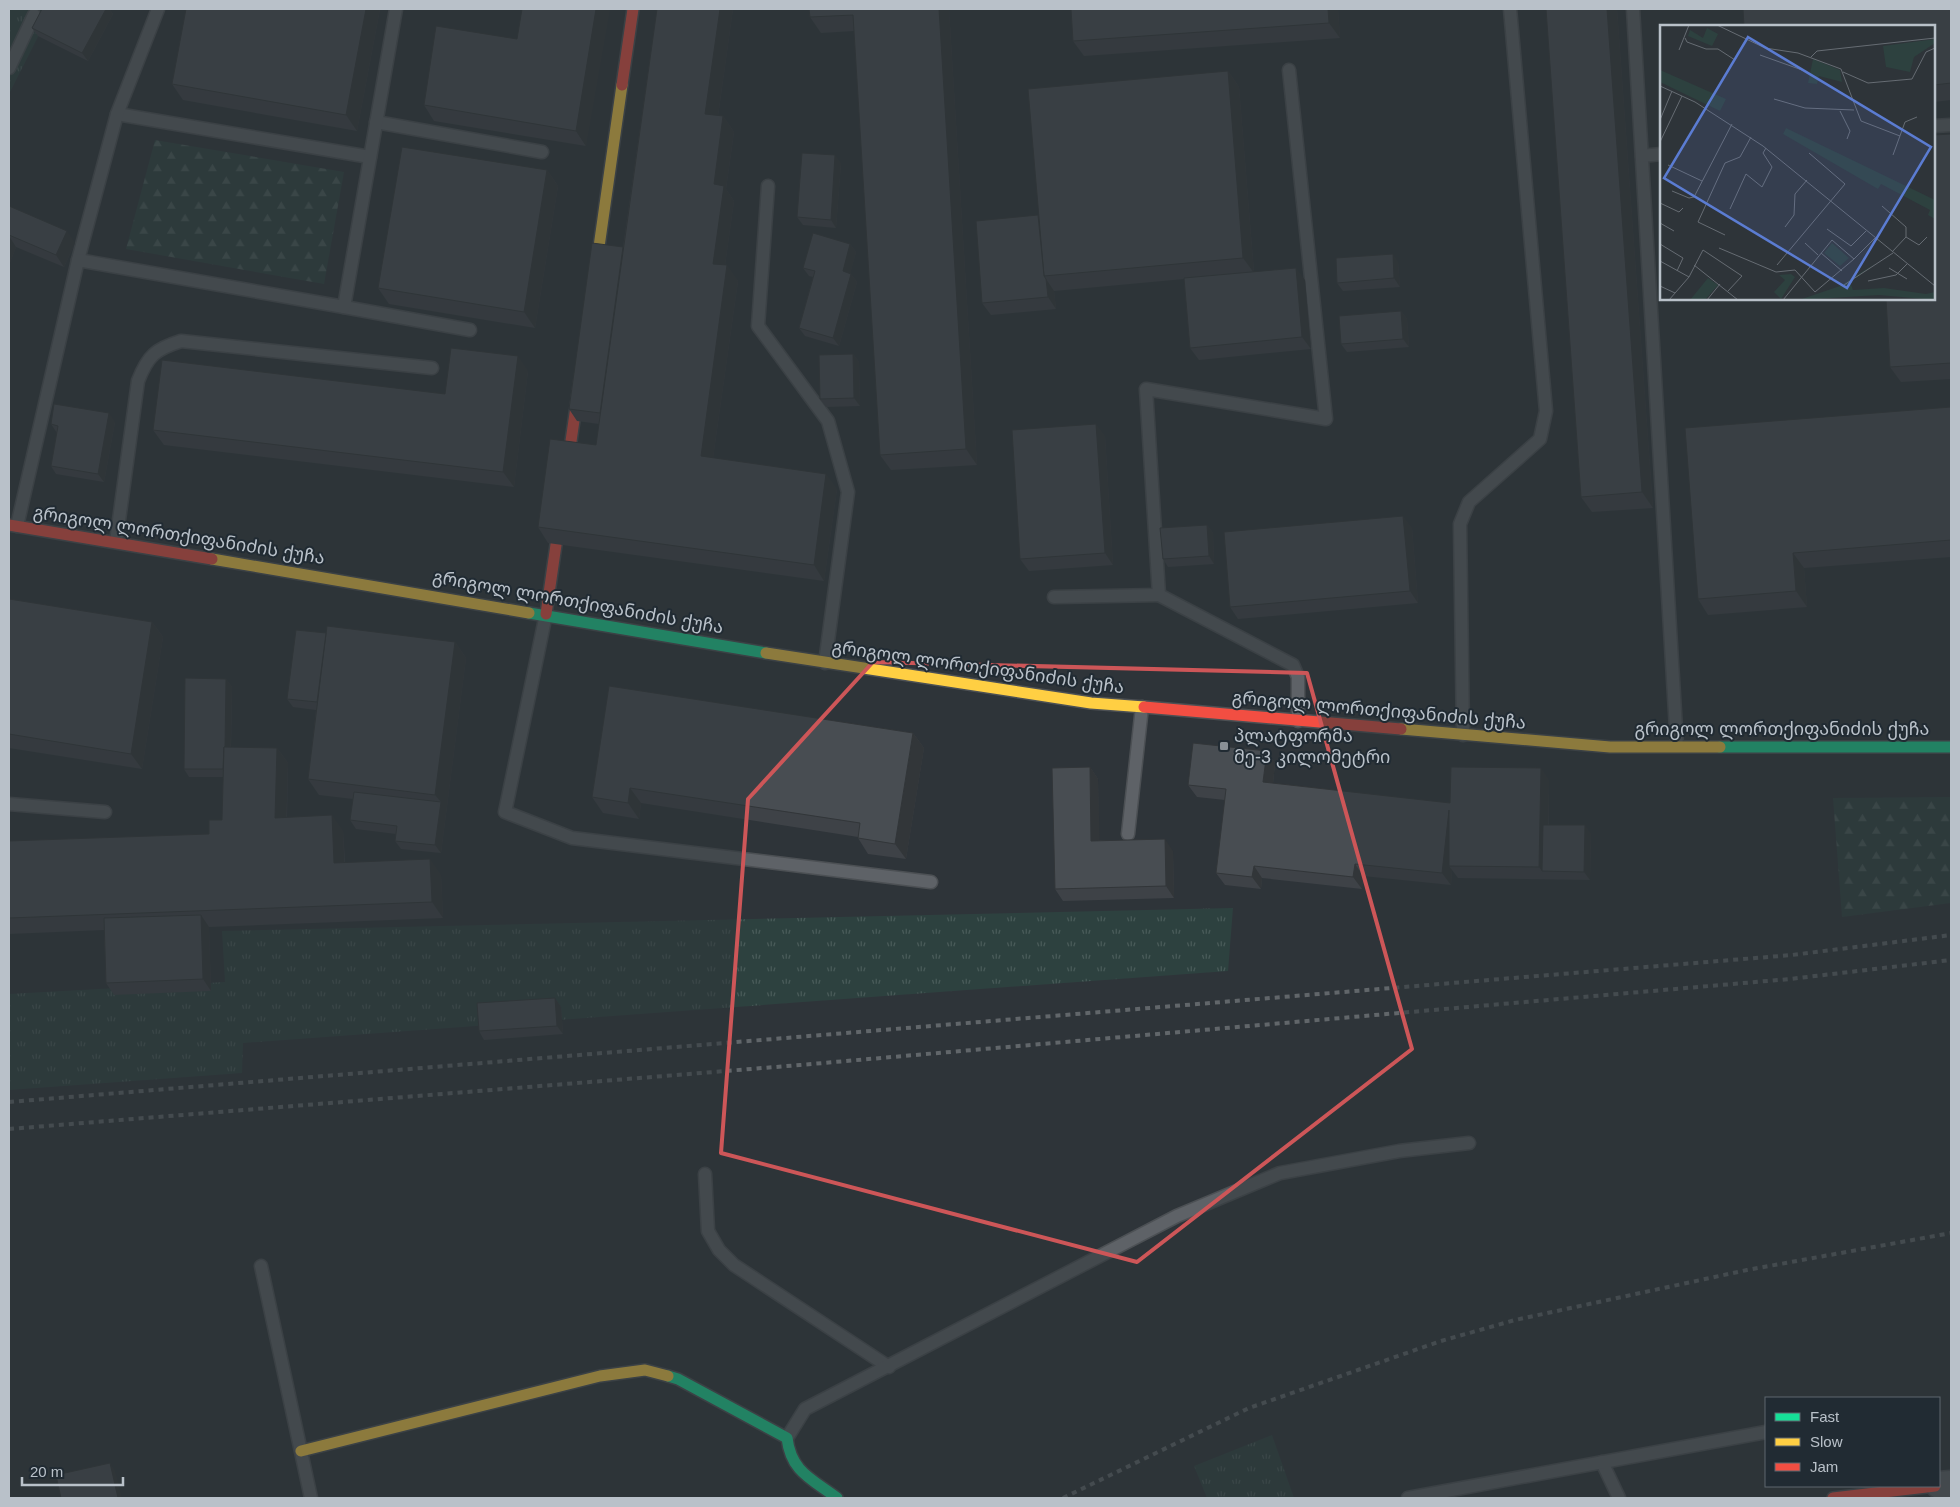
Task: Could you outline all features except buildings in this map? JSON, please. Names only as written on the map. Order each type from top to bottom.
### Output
[{"type":"street","points":[[592,292],[633,9]]},
{"type":"street","points":[[546,614],[581,370]]},
{"type":"street","name":"გრიგოლ ლორთქიფანიძის ქუჩა","points":[[13,525],[546,614],[825,663],[1091,703],[1610,747],[1951,747]]},
{"type":"street","points":[[301,1451],[600,1376],[645,1370],[678,1379],[787,1438],[789,1454],[796,1467],[837,1498]]},
{"type":"street","points":[[1833,1498],[1928,1487]]},
{"type":"lane","points":[[13,525],[78,260],[117,114],[158,9]]},
{"type":"lane","points":[[344,307],[396,9]]},
{"type":"lane","points":[[1463,735],[1460,524],[1469,502],[1540,439],[1546,411],[1510,9]]},
{"type":"lane","points":[[1633,9],[1677,746]]},
{"type":"lane","points":[[9,68],[34,15]]},
{"type":"lane","points":[[1159,595],[1146,389],[1326,419],[1289,70]]},
{"type":"lane","points":[[117,114],[370,157]]},
{"type":"lane","points":[[376,122],[542,152]]},
{"type":"lane","points":[[1935,126],[1951,124]]},
{"type":"lane","points":[[1642,156],[1660,154]]},
{"type":"lane","points":[[768,186],[758,326],[828,421],[848,492],[825,663]]},
{"type":"lane","points":[[78,260],[470,330]]},
{"type":"lane","points":[[116,542],[138,381],[145,362],[160,348],[181,340],[432,368]]},
{"type":"lane","points":[[1054,597],[1159,595],[1292,665],[1298,677],[1298,721]]},
{"type":"lane","points":[[546,614],[505,812],[572,838],[930,882]]},
{"type":"lane","points":[[1128,834],[1142,707]]},
{"type":"lane","points":[[9,804],[105,812]]},
{"type":"lane","points":[[787,1438],[805,1409],[1177,1216],[1280,1173],[1399,1151],[1469,1143]]},
{"type":"lane","points":[[705,1174],[708,1232],[719,1250],[734,1265],[889,1367]]},
{"type":"lane","points":[[261,1266],[311,1498]]},
{"type":"lane","points":[[1408,1498],[1765,1432]]},
{"type":"lane","points":[[1602,1462],[1619,1498]]},
{"type":"highlighted area","points":[[873,662],[1307,673],[1412,1049],[1137,1262],[721,1153],[748,799]]},
{"type":"green space","points":[[9,9],[52,9],[9,94]]},
{"type":"green space","points":[[155,140],[344,172],[324,284],[126,249]]},
{"type":"green space","points":[[1951,797],[1951,903],[1842,917],[1833,798]]},
{"type":"green space","points":[[1233,908],[1228,971],[243,1043],[242,1073],[9,1090],[9,994],[225,982],[222,931]]},
{"type":"green space","points":[[1272,1435],[1294,1498],[1207,1498],[1194,1466]]},
{"type":"railway","points":[[9,1102],[1792,955],[1951,935]]},
{"type":"railway","points":[[9,1129],[800,1065],[1790,979],[1951,960]]},
{"type":"railway","points":[[1063,1498],[1249,1408],[1441,1341],[1515,1320],[1747,1270],[1951,1233]]},
{"type":"traffic: fast","points":[[529,613],[766,653]]},
{"type":"traffic: fast","points":[[1720,747],[1951,747]]},
{"type":"traffic: fast","points":[[668,1376],[678,1379],[787,1438],[789,1450],[798,1467],[811,1480],[837,1498]]},
{"type":"traffic: slow","points":[[594,282],[622,85]]},
{"type":"traffic: slow","points":[[212,559],[529,613]]},
{"type":"traffic: slow","points":[[766,653],[1091,703],[1144,707]]},
{"type":"traffic: slow","points":[[1401,729],[1610,747],[1720,747]]},
{"type":"traffic: slow","points":[[301,1451],[600,1376],[645,1370],[668,1376]]},
{"type":"traffic: jam","points":[[622,85],[633,9]]},
{"type":"traffic: jam","points":[[546,614],[580,379]]},
{"type":"traffic: jam","points":[[9,525],[212,559]]},
{"type":"traffic: jam","points":[[1144,707],[1401,729]]},
{"type":"traffic: jam","points":[[1833,1498],[1926,1487]]},
{"type":"place","name":"პლატფორმა მე-3 კილომეტრი","points":[[1224,746]]}]
